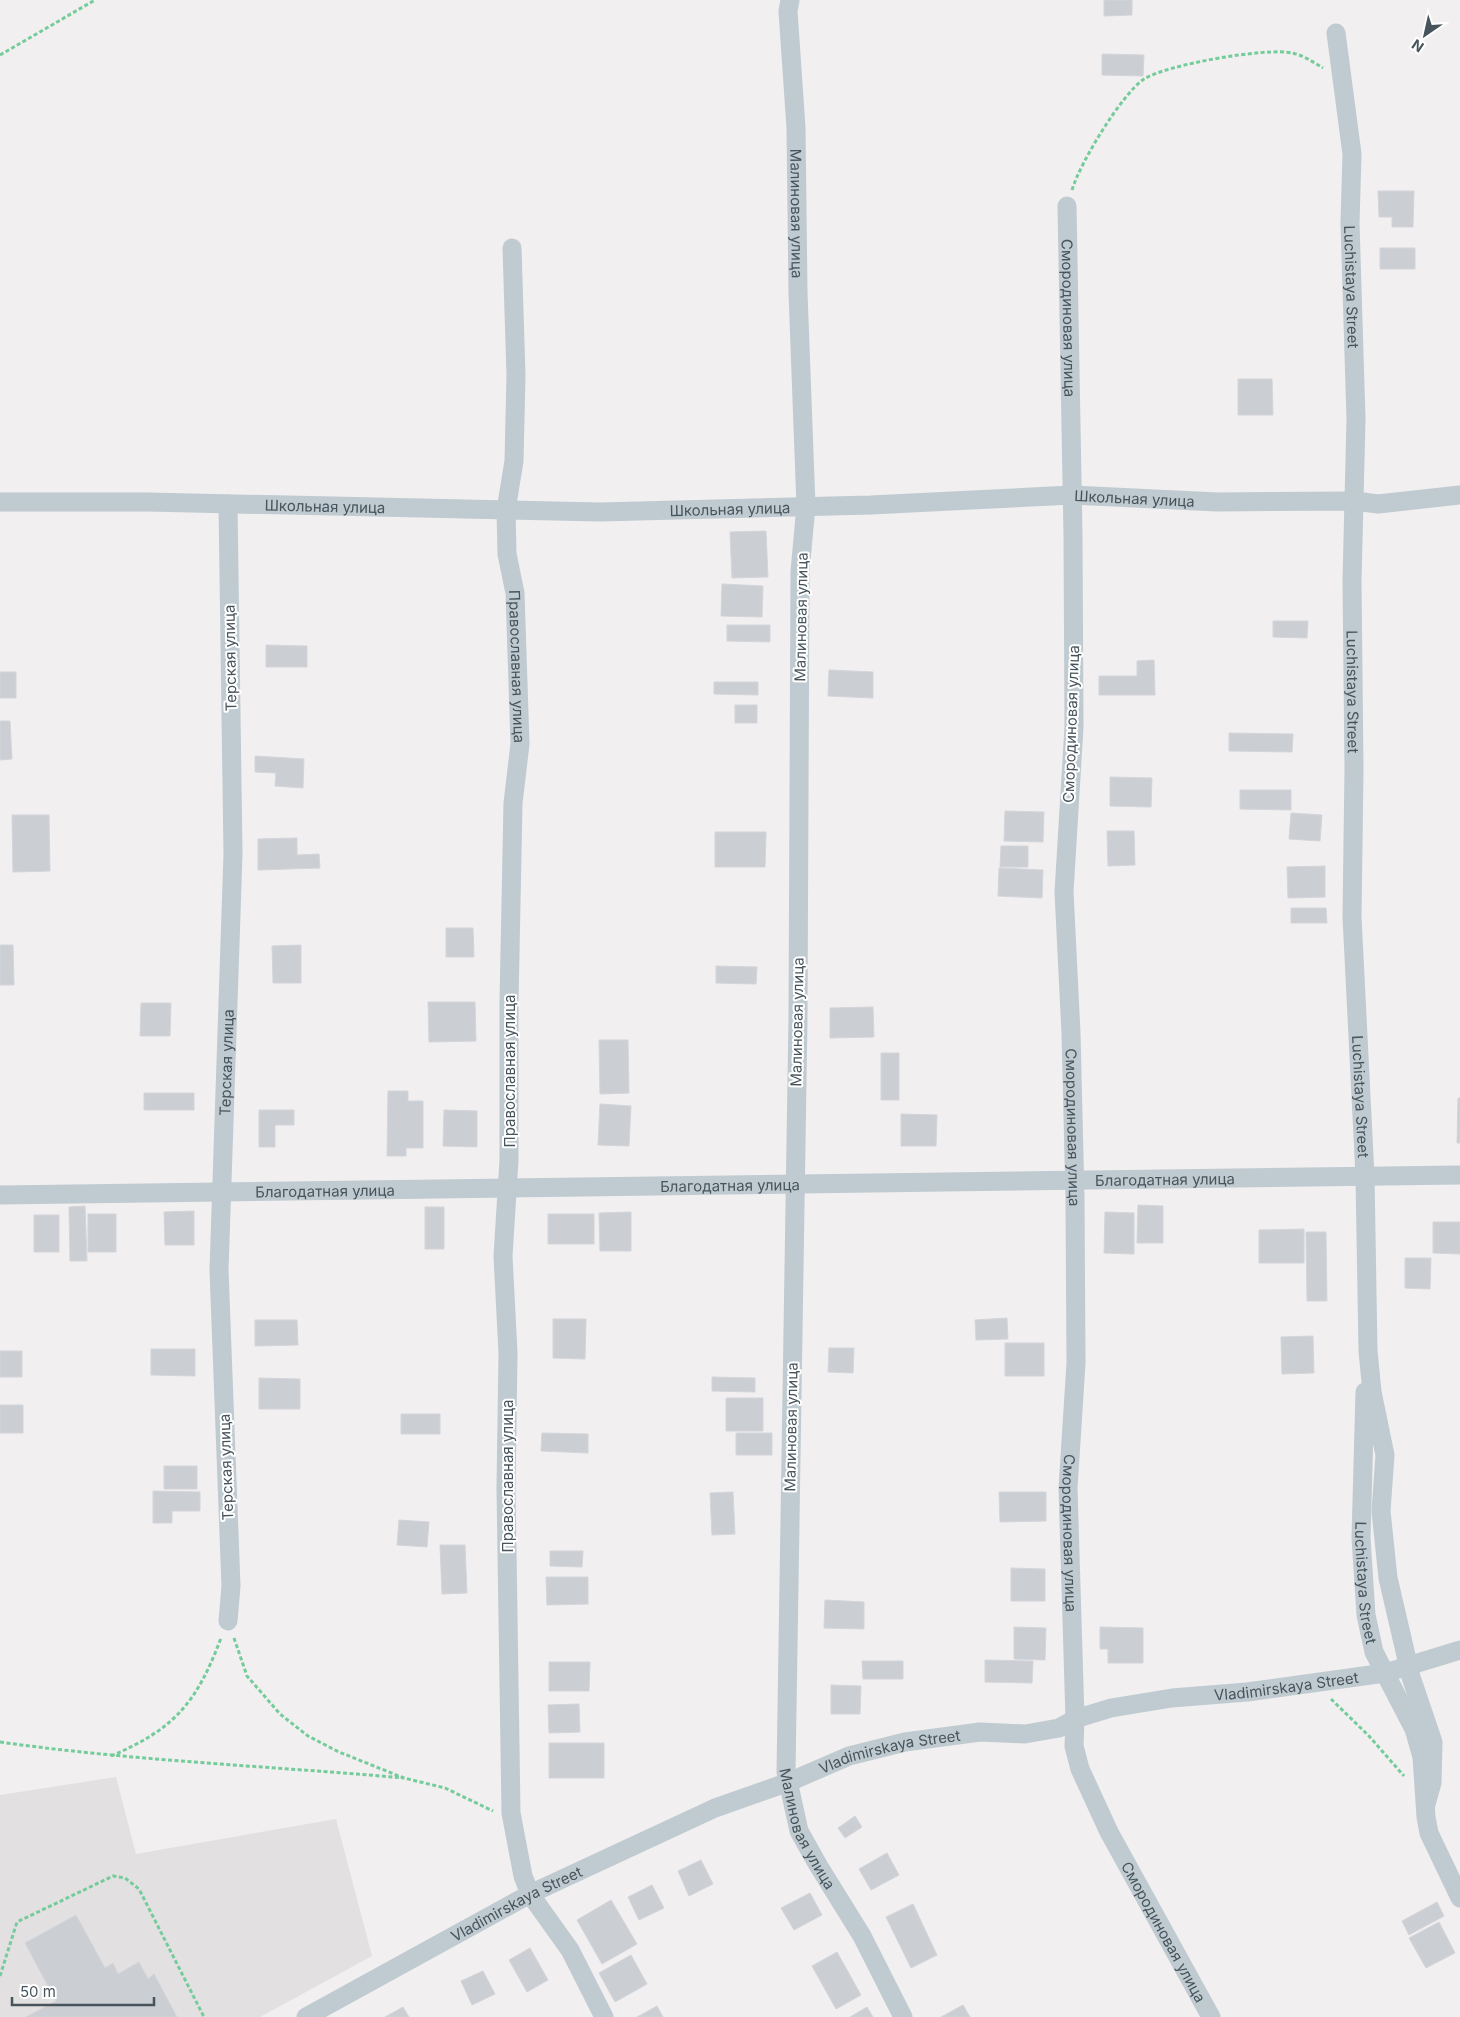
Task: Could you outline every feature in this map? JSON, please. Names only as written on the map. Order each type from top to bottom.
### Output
[{"type":"street","name":"Малиновая улица","points":[[790,0],[788,11],[796,128],[798,293],[806,506],[800,571],[795,1184],[786,1772],[799,1831],[862,1936],[902,2017]]},
{"type":"street","name":"Luchistaya Street","points":[[1336,33],[1352,154],[1350,223],[1354,353],[1355,501],[1352,580],[1354,769],[1352,917],[1365,1176],[1368,1351],[1372,1392],[1385,1455],[1382,1511],[1383,1539],[1388,1578],[1409,1667],[1433,1742],[1432,1783],[1426,1804]]},
{"type":"street","name":"Смородиновая улица","points":[[1067,206],[1074,727],[1064,892],[1071,1033],[1074,1180],[1076,1363],[1068,1488],[1075,1719],[1074,1746],[1080,1769],[1109,1832],[1211,2017]]},
{"type":"street","name":"Православная улица","points":[[512,248],[516,375],[514,461],[506,510],[506,554],[515,593],[520,744],[513,803],[508,1188],[503,1256],[508,1354],[506,1488],[511,1813],[522,1876],[530,1894],[570,1950],[604,2017]]},
{"type":"street","name":"Школьная улица","points":[[0,502],[228,504],[600,512],[1072,495],[1217,502],[1355,501],[1378,504],[1460,495]]},
{"type":"street","name":"Терская улица","points":[[228,504],[233,854],[219,1270],[231,1586],[228,1621]]},
{"type":"street","name":"Благодатная улица","points":[[0,1195],[1460,1175]]},
{"type":"street","name":"Luchistaya Street","points":[[1368,1351],[1364,1404],[1361,1538],[1366,1615],[1374,1652],[1414,1729],[1422,1757],[1429,1833],[1460,1898]]},
{"type":"street","name":"Vladimirskaya Street","points":[[306,2017],[530,1894],[715,1808],[789,1782],[848,1756],[905,1742],[980,1732],[1025,1734],[1058,1728],[1075,1719],[1110,1708],[1172,1698],[1248,1692],[1385,1673],[1460,1650]]},
{"type":"path","points":[[0,55],[95,0]]},
{"type":"path","points":[[1067,206],[1076,177],[1105,126],[1144,79],[1187,64],[1231,56],[1291,52],[1327,70]]},
{"type":"path","points":[[228,1621],[247,1676],[280,1714],[308,1736],[339,1752],[404,1778],[445,1788],[499,1813],[511,1813]]},
{"type":"path","points":[[110,1756],[135,1746],[161,1731],[190,1701],[206,1676],[228,1621]]},
{"type":"path","points":[[1305,1683],[1333,1701],[1369,1736],[1426,1804]]},
{"type":"path","points":[[0,1742],[110,1756],[404,1778]]},
{"type":"path","points":[[0,1976],[16,1922],[113,1876],[126,1878],[139,1889],[204,2017]]},
{"type":"shaded area","points":[[116,1777],[136,1854],[336,1819],[372,1956],[260,2017],[0,2017],[0,1795]]},
{"type":"building","points":[[1104,0],[1132,0],[1132,15],[1104,16]]},
{"type":"building","points":[[1102,54],[1144,55],[1143,76],[1102,75]]},
{"type":"building","points":[[1378,191],[1414,191],[1413,227],[1392,227],[1392,217],[1379,217]]},
{"type":"building","points":[[1380,248],[1415,248],[1415,269],[1380,269]]},
{"type":"building","points":[[1238,379],[1272,379],[1273,415],[1238,415]]},
{"type":"building","points":[[766,531],[768,577],[732,578],[730,532]]},
{"type":"building","points":[[722,584],[763,586],[762,617],[721,616]]},
{"type":"building","points":[[1273,621],[1308,621],[1307,638],[1273,637]]},
{"type":"building","points":[[727,625],[770,625],[770,642],[727,641]]},
{"type":"building","points":[[266,645],[307,646],[307,667],[266,667]]},
{"type":"building","points":[[1154,660],[1155,695],[1099,695],[1099,676],[1137,676],[1137,661]]},
{"type":"building","points":[[829,670],[873,672],[873,698],[828,696]]},
{"type":"building","points":[[0,672],[16,672],[16,698],[0,698]]},
{"type":"building","points":[[714,682],[758,682],[758,695],[714,694]]},
{"type":"building","points":[[735,705],[757,705],[757,723],[735,723]]},
{"type":"building","points":[[0,721],[10,721],[12,759],[0,760]]},
{"type":"building","points":[[1229,733],[1293,734],[1292,752],[1229,751]]},
{"type":"building","points":[[255,756],[304,759],[303,788],[275,786],[276,773],[255,772]]},
{"type":"building","points":[[1110,777],[1152,778],[1151,807],[1110,806]]},
{"type":"building","points":[[1240,790],[1291,790],[1291,810],[1240,809]]},
{"type":"building","points":[[1005,811],[1044,812],[1043,842],[1004,841]]},
{"type":"building","points":[[1291,813],[1322,815],[1320,841],[1289,839]]},
{"type":"building","points":[[12,815],[49,815],[50,871],[13,872]]},
{"type":"building","points":[[1107,831],[1134,831],[1135,865],[1108,866]]},
{"type":"building","points":[[715,832],[766,832],[765,867],[715,867]]},
{"type":"building","points":[[297,838],[297,855],[319,854],[320,868],[258,870],[258,839]]},
{"type":"building","points":[[1001,846],[1028,846],[1028,867],[1000,867]]},
{"type":"building","points":[[1325,866],[1325,897],[1288,898],[1287,867]]},
{"type":"building","points":[[999,868],[1043,870],[1042,898],[998,896]]},
{"type":"building","points":[[1291,908],[1326,908],[1327,923],[1291,923]]},
{"type":"building","points":[[446,928],[473,928],[474,957],[446,957]]},
{"type":"building","points":[[0,945],[13,945],[14,985],[0,985]]},
{"type":"building","points":[[301,945],[301,983],[273,983],[272,946]]},
{"type":"building","points":[[716,966],[757,967],[756,984],[716,983]]},
{"type":"building","points":[[428,1002],[475,1002],[476,1041],[429,1042]]},
{"type":"building","points":[[141,1003],[171,1003],[170,1036],[140,1036]]},
{"type":"building","points":[[873,1007],[874,1037],[830,1038],[830,1008]]},
{"type":"building","points":[[599,1040],[628,1040],[629,1093],[600,1094]]},
{"type":"building","points":[[881,1053],[899,1053],[899,1100],[881,1100]]},
{"type":"building","points":[[388,1091],[408,1091],[408,1101],[423,1101],[423,1148],[406,1148],[406,1156],[387,1156]]},
{"type":"building","points":[[144,1093],[194,1093],[194,1110],[144,1110]]},
{"type":"building","points":[[1458,1098],[1460,1098],[1460,1143],[1457,1143]]},
{"type":"building","points":[[600,1104],[631,1106],[629,1146],[598,1145]]},
{"type":"building","points":[[259,1110],[294,1110],[294,1125],[275,1125],[275,1147],[259,1147]]},
{"type":"building","points":[[444,1110],[477,1111],[477,1147],[443,1146]]},
{"type":"building","points":[[901,1114],[937,1115],[936,1146],[901,1146]]},
{"type":"building","points":[[1138,1205],[1163,1206],[1163,1243],[1137,1243]]},
{"type":"building","points":[[85,1206],[87,1261],[70,1261],[69,1207]]},
{"type":"building","points":[[425,1207],[444,1207],[444,1249],[425,1249]]},
{"type":"building","points":[[194,1211],[194,1245],[165,1245],[164,1212]]},
{"type":"building","points":[[631,1212],[631,1251],[600,1251],[599,1213]]},
{"type":"building","points":[[1105,1212],[1134,1213],[1134,1254],[1104,1253]]},
{"type":"building","points":[[88,1214],[116,1214],[116,1252],[88,1252]]},
{"type":"building","points":[[548,1214],[594,1214],[594,1244],[548,1244]]},
{"type":"building","points":[[34,1215],[59,1215],[59,1252],[34,1252]]},
{"type":"building","points":[[1433,1222],[1460,1222],[1460,1254],[1433,1253]]},
{"type":"building","points":[[1304,1229],[1304,1263],[1259,1263],[1259,1230]]},
{"type":"building","points":[[1306,1232],[1326,1232],[1327,1301],[1307,1301]]},
{"type":"building","points":[[1405,1258],[1431,1258],[1430,1289],[1405,1288]]},
{"type":"building","points":[[1007,1318],[1008,1339],[976,1340],[975,1320]]},
{"type":"building","points":[[553,1319],[586,1319],[585,1359],[553,1358]]},
{"type":"building","points":[[255,1320],[297,1320],[298,1345],[255,1346]]},
{"type":"building","points":[[1313,1336],[1314,1373],[1282,1374],[1281,1337]]},
{"type":"building","points":[[1005,1343],[1044,1343],[1044,1376],[1005,1376]]},
{"type":"building","points":[[829,1348],[854,1348],[853,1373],[828,1372]]},
{"type":"building","points":[[151,1349],[195,1349],[195,1376],[151,1375]]},
{"type":"building","points":[[0,1351],[22,1351],[22,1377],[0,1377]]},
{"type":"building","points":[[712,1377],[755,1378],[755,1392],[712,1391]]},
{"type":"building","points":[[259,1378],[300,1379],[300,1409],[259,1409]]},
{"type":"building","points":[[726,1398],[763,1398],[763,1431],[726,1431]]},
{"type":"building","points":[[0,1405],[23,1405],[23,1433],[0,1433]]},
{"type":"building","points":[[401,1414],[440,1414],[440,1434],[401,1434]]},
{"type":"building","points":[[542,1433],[588,1434],[588,1453],[541,1451]]},
{"type":"building","points":[[736,1433],[772,1433],[772,1455],[736,1455]]},
{"type":"building","points":[[164,1466],[197,1466],[197,1489],[164,1489]]},
{"type":"building","points":[[153,1491],[200,1492],[200,1511],[172,1511],[172,1523],[153,1523]]},
{"type":"building","points":[[733,1492],[735,1534],[712,1535],[710,1493]]},
{"type":"building","points":[[999,1492],[1046,1492],[1046,1521],[1000,1522]]},
{"type":"building","points":[[399,1520],[429,1522],[427,1547],[397,1545]]},
{"type":"building","points":[[440,1545],[465,1545],[467,1593],[442,1594]]},
{"type":"building","points":[[550,1551],[583,1551],[582,1567],[550,1566]]},
{"type":"building","points":[[1011,1568],[1045,1569],[1045,1601],[1011,1601]]},
{"type":"building","points":[[546,1577],[588,1577],[588,1604],[547,1605]]},
{"type":"building","points":[[825,1600],[864,1602],[864,1629],[824,1628]]},
{"type":"building","points":[[1014,1627],[1046,1628],[1045,1660],[1014,1659]]},
{"type":"building","points":[[1100,1627],[1143,1628],[1143,1663],[1108,1663],[1108,1649],[1100,1649]]},
{"type":"building","points":[[985,1660],[1033,1661],[1032,1683],[985,1682]]},
{"type":"building","points":[[862,1661],[903,1661],[903,1679],[863,1679]]},
{"type":"building","points":[[549,1662],[590,1662],[589,1691],[549,1691]]},
{"type":"building","points":[[831,1685],[861,1686],[860,1714],[831,1714]]},
{"type":"building","points":[[579,1704],[580,1732],[549,1733],[548,1705]]},
{"type":"building","points":[[549,1743],[604,1743],[604,1778],[549,1778]]},
{"type":"building","points":[[855,1816],[862,1827],[845,1838],[838,1828]]},
{"type":"building","points":[[887,1853],[899,1875],[871,1890],[859,1869]]},
{"type":"building","points":[[701,1860],[713,1884],[689,1896],[678,1871]]},
{"type":"building","points":[[652,1885],[664,1908],[639,1920],[628,1897]]},
{"type":"building","points":[[810,1893],[822,1915],[794,1930],[781,1908]]},
{"type":"building","points":[[611,1900],[637,1944],[602,1964],[577,1920]]},
{"type":"building","points":[[1437,1902],[1444,1916],[1409,1935],[1402,1921]]},
{"type":"building","points":[[913,1904],[937,1955],[911,1968],[886,1917]]},
{"type":"building","points":[[76,1915],[105,1968],[113,1963],[118,1974],[139,1962],[148,1979],[154,1974],[177,2017],[26,2017],[56,2001],[25,1943]]},
{"type":"building","points":[[1439,1922],[1455,1953],[1426,1968],[1409,1938]]},
{"type":"building","points":[[530,1948],[548,1980],[527,1992],[509,1960]]},
{"type":"building","points":[[837,1952],[861,1995],[836,2009],[812,1966]]},
{"type":"building","points":[[631,1955],[647,1984],[615,2002],[599,1973]]},
{"type":"building","points":[[483,1971],[495,1994],[472,2005],[461,1981]]},
{"type":"building","points":[[963,2005],[970,2017],[941,2017]]},
{"type":"building","points":[[657,2006],[663,2017],[637,2017]]},
{"type":"building","points":[[403,2007],[409,2017],[385,2017]]},
{"type":"building","points":[[867,2007],[873,2017],[850,2017]]}]
